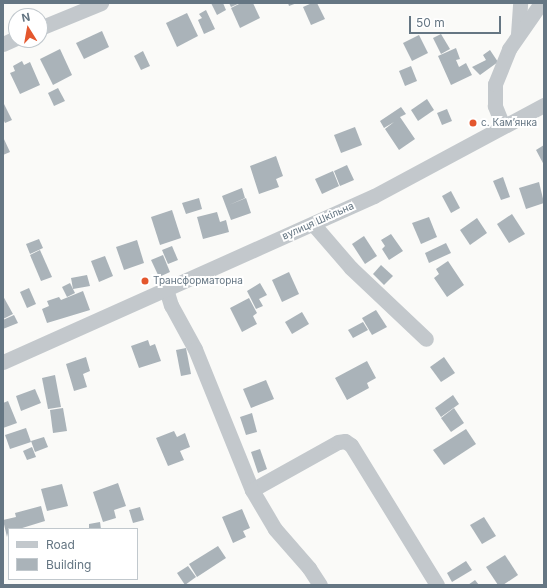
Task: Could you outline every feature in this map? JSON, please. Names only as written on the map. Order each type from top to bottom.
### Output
[{"type":"street","points":[[48,25],[101,3]]},
{"type":"street","points":[[518,34],[520,3]]},
{"type":"street","points":[[503,126],[495,106],[495,84],[518,34],[541,3]]},
{"type":"street","name":"вулиця Шкільна","points":[[3,362],[313,224],[434,166],[503,126],[544,105]]},
{"type":"street","points":[[313,224],[351,268],[426,339]]},
{"type":"street","points":[[166,289],[171,305],[198,356],[252,490],[275,529],[309,568],[320,585]]},
{"type":"street","points":[[252,490],[338,442],[345,441],[351,445],[437,585]]},
{"type":"building","points":[[211,3],[223,3],[226,10],[217,15]]},
{"type":"building","points":[[229,3],[240,3],[231,7]]},
{"type":"building","points":[[241,3],[253,3],[260,18],[240,28],[231,8]]},
{"type":"building","points":[[288,3],[297,3],[289,6]]},
{"type":"building","points":[[312,3],[317,3],[325,19],[311,25],[303,7]]},
{"type":"building","points":[[206,10],[215,29],[204,34],[198,20],[202,18],[199,14]]},
{"type":"building","points":[[187,13],[198,36],[177,47],[166,23]]},
{"type":"building","points":[[102,31],[109,47],[84,59],[76,43]]},
{"type":"building","points":[[441,34],[450,49],[441,54],[433,38]]},
{"type":"building","points":[[419,35],[428,53],[412,61],[403,43]]},
{"type":"building","points":[[456,48],[460,59],[456,60],[459,67],[466,63],[472,75],[451,85],[438,56]]},
{"type":"building","points":[[60,49],[72,75],[53,85],[40,59]]},
{"type":"building","points":[[490,50],[498,62],[480,75],[472,67],[486,60],[483,55]]},
{"type":"building","points":[[143,51],[150,66],[141,70],[134,56]]},
{"type":"building","points":[[22,61],[24,65],[30,62],[40,85],[20,94],[10,73],[15,71],[13,66]]},
{"type":"building","points":[[411,66],[417,81],[405,86],[399,71]]},
{"type":"building","points":[[58,88],[65,101],[54,106],[48,93]]},
{"type":"building","points":[[427,99],[434,110],[418,121],[411,110]]},
{"type":"building","points":[[3,102],[12,120],[5,123],[3,119]]},
{"type":"building","points":[[401,107],[406,114],[400,117],[415,139],[399,150],[385,129],[394,122],[384,128],[380,121]]},
{"type":"building","points":[[447,109],[452,121],[442,125],[437,113]]},
{"type":"building","points":[[355,127],[362,145],[341,153],[334,135]]},
{"type":"building","points":[[3,137],[10,152],[3,155]]},
{"type":"building","points":[[544,145],[544,165],[536,150]]},
{"type":"building","points":[[276,156],[283,176],[276,179],[279,187],[259,194],[250,166]]},
{"type":"building","points":[[347,165],[354,180],[340,186],[334,171]]},
{"type":"building","points":[[333,171],[339,186],[322,194],[315,179]]},
{"type":"building","points":[[503,177],[510,197],[501,200],[493,181]]},
{"type":"building","points":[[539,182],[544,203],[526,209],[519,188]]},
{"type":"building","points":[[242,188],[245,198],[229,205],[246,198],[251,213],[231,220],[222,196]]},
{"type":"building","points":[[451,191],[460,208],[451,213],[442,196]]},
{"type":"building","points":[[199,198],[202,209],[186,214],[182,203]]},
{"type":"building","points":[[172,210],[181,238],[160,245],[151,217]]},
{"type":"building","points":[[217,212],[220,222],[226,220],[229,232],[203,239],[197,217]]},
{"type":"building","points":[[512,214],[525,234],[509,243],[497,224]]},
{"type":"building","points":[[429,217],[437,237],[421,244],[412,223]]},
{"type":"building","points":[[477,218],[487,233],[470,245],[460,230]]},
{"type":"building","points":[[391,234],[403,251],[389,260],[382,249],[385,246],[381,240]]},
{"type":"building","points":[[364,236],[377,256],[365,264],[352,244]]},
{"type":"building","points":[[39,239],[43,248],[30,254],[26,244]]},
{"type":"building","points":[[137,240],[144,263],[124,270],[116,247]]},
{"type":"building","points":[[446,243],[451,253],[429,263],[425,253]]},
{"type":"building","points":[[172,246],[178,260],[168,264],[162,250]]},
{"type":"building","points":[[40,250],[52,277],[41,281],[30,255]]},
{"type":"building","points":[[163,255],[170,272],[159,277],[151,260]]},
{"type":"building","points":[[105,256],[113,276],[99,282],[91,261]]},
{"type":"building","points":[[448,261],[464,285],[447,297],[434,278],[439,274],[436,269]]},
{"type":"building","points":[[381,265],[393,276],[384,285],[373,274]]},
{"type":"building","points":[[289,272],[299,294],[282,302],[272,280]]},
{"type":"building","points":[[87,275],[90,286],[73,289],[71,278]]},
{"type":"building","points":[[70,283],[75,293],[67,297],[62,287]]},
{"type":"building","points":[[260,283],[267,295],[259,299],[263,306],[256,309],[247,291]]},
{"type":"building","points":[[29,288],[36,304],[27,308],[20,292]]},
{"type":"building","points":[[83,291],[90,310],[47,323],[42,309],[49,306],[47,301],[59,297],[61,300]]},
{"type":"building","points":[[3,296],[13,314],[3,319]]},
{"type":"building","points":[[249,298],[257,313],[253,316],[257,324],[242,332],[230,308]]},
{"type":"building","points":[[376,310],[387,327],[372,335],[362,318]]},
{"type":"building","points":[[302,312],[309,324],[292,334],[285,322]]},
{"type":"building","points":[[14,315],[18,323],[3,329],[3,320]]},
{"type":"building","points":[[363,322],[368,330],[353,338],[348,330]]},
{"type":"building","points":[[148,340],[150,346],[155,344],[161,361],[139,368],[131,346]]},
{"type":"building","points":[[186,348],[191,374],[181,376],[176,350]]},
{"type":"building","points":[[86,357],[90,371],[83,374],[87,387],[74,391],[66,364]]},
{"type":"building","points":[[444,357],[455,373],[441,382],[430,367]]},
{"type":"building","points":[[367,361],[376,378],[367,383],[369,388],[347,400],[335,378]]},
{"type":"building","points":[[55,375],[61,407],[48,409],[42,378]]},
{"type":"building","points":[[266,380],[274,399],[251,408],[243,389]]},
{"type":"building","points":[[35,389],[41,403],[21,411],[16,396]]},
{"type":"building","points":[[453,395],[459,404],[441,417],[435,408]]},
{"type":"building","points":[[8,401],[17,423],[3,428],[3,403]]},
{"type":"building","points":[[63,408],[67,431],[53,433],[50,410]]},
{"type":"building","points":[[454,408],[464,423],[451,432],[441,418]]},
{"type":"building","points":[[252,413],[257,432],[246,435],[240,417]]},
{"type":"building","points":[[26,428],[31,442],[10,449],[5,435]]},
{"type":"building","points":[[466,429],[476,444],[444,465],[433,450]]},
{"type":"building","points":[[174,431],[177,437],[185,433],[190,447],[180,451],[184,460],[168,466],[156,438]]},
{"type":"building","points":[[44,437],[48,447],[35,452],[31,441]]},
{"type":"building","points":[[32,447],[36,457],[27,460],[23,451]]},
{"type":"building","points":[[260,449],[267,469],[258,473],[251,452]]},
{"type":"building","points":[[118,483],[126,506],[114,510],[116,518],[103,522],[93,492]]},
{"type":"building","points":[[62,484],[68,506],[47,511],[41,489]]},
{"type":"building","points":[[41,506],[45,521],[22,528],[8,528],[7,537],[3,520],[16,517],[15,513]]},
{"type":"building","points":[[140,507],[144,520],[133,523],[129,510]]},
{"type":"building","points":[[242,509],[250,528],[243,531],[246,537],[233,543],[222,517]]},
{"type":"building","points":[[484,517],[496,536],[482,544],[470,525]]},
{"type":"building","points":[[100,522],[101,528],[89,528],[89,524]]},
{"type":"building","points":[[218,546],[226,558],[197,577],[189,564]]},
{"type":"building","points":[[505,555],[518,575],[503,585],[498,585],[486,567]]},
{"type":"building","points":[[466,561],[472,570],[452,582],[447,573]]},
{"type":"building","points":[[188,566],[196,577],[185,585],[177,573]]},
{"type":"building","points":[[475,580],[479,585],[468,585]]},
{"type":"place","name":"с. Кам’янка","points":[[473,123]]},
{"type":"place","name":"Трансформаторна","points":[[145,281]]}]
